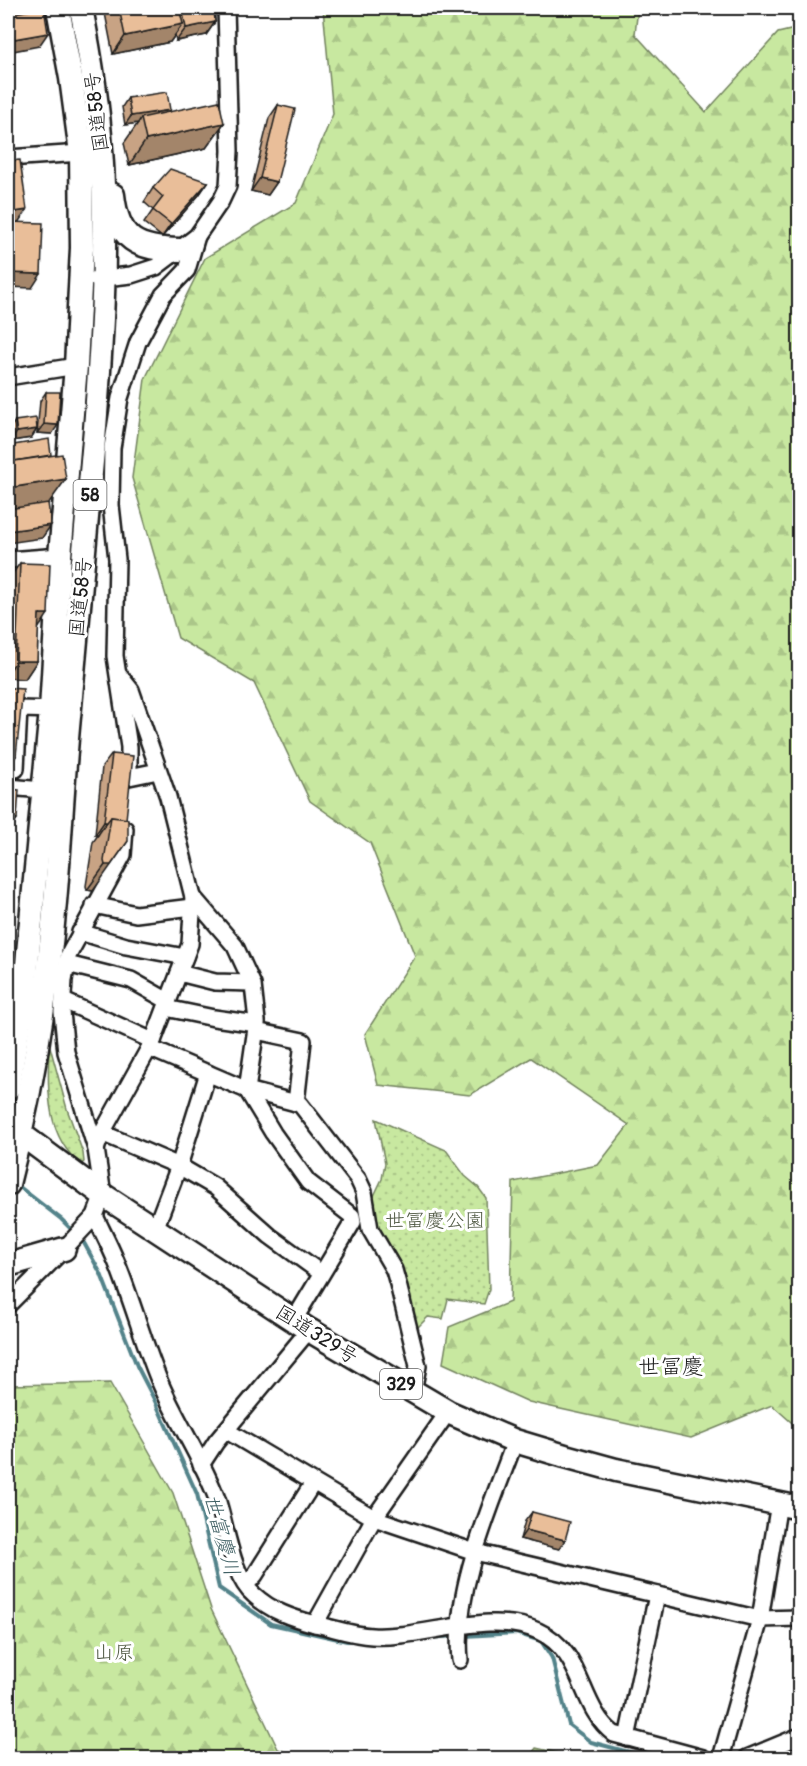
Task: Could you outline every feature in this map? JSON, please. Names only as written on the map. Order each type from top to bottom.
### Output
[{"type":"highway","name":"国道58号","points":[[58,8],[71,78],[91,150]]},
{"type":"highway","name":"国道58号","points":[[8,1088],[24,995],[44,790],[60,710],[95,431],[100,362],[92,279],[88,46],[81,8]]},
{"type":"highway","points":[[91,150],[110,174],[116,216],[125,232],[144,247],[156,250],[189,243]]},
{"type":"highway","name":"国道58号","points":[[8,1184],[14,1159],[14,1129],[29,1097],[55,905],[60,710],[60,556],[76,366],[92,279]]},
{"type":"highway","name":"国道329号","points":[[14,1129],[99,1205],[155,1229],[301,1325],[448,1412],[515,1441],[616,1470],[789,1506]]},
{"type":"highway","points":[[8,1265],[64,1249]]},
{"type":"street","points":[[92,279],[131,275],[156,267],[189,243],[221,201],[228,186],[230,151],[226,8]]},
{"type":"street","points":[[8,158],[91,150]]},
{"type":"street","points":[[158,771],[129,782],[129,747],[116,656],[117,559],[111,506],[112,448],[120,398],[138,342],[163,296],[187,270],[189,243]]},
{"type":"street","points":[[8,377],[76,366]]},
{"type":"street","points":[[8,560],[60,556]]},
{"type":"street","points":[[96,1149],[102,1133],[151,1045],[167,1005],[190,944],[193,902],[168,797],[131,690],[118,673]]},
{"type":"street","points":[[16,769],[19,709],[60,710]]},
{"type":"street","points":[[8,787],[44,790]]},
{"type":"street","points":[[127,809],[123,855],[94,905],[66,964],[62,1012],[66,1052],[96,1149],[99,1205],[116,1260],[159,1381],[217,1500],[228,1544],[246,1585],[251,1593],[268,1607],[344,1632],[373,1636],[459,1626],[511,1624],[534,1629],[555,1640],[572,1661],[602,1725],[614,1734],[703,1758]]},
{"type":"street","points":[[94,905],[136,914],[193,902]]},
{"type":"street","points":[[193,902],[235,946],[251,983],[256,1028],[247,1090],[273,1133],[308,1182],[352,1216],[353,1222],[321,1273],[301,1325],[201,1465]]},
{"type":"street","points":[[80,932],[126,946],[185,957]]},
{"type":"street","points":[[66,964],[131,980],[167,1005],[303,1041],[296,1103]]},
{"type":"street","points":[[179,973],[215,982],[251,983]]},
{"type":"street","points":[[64,1001],[208,1073],[247,1090],[300,1104],[358,1179],[364,1192],[370,1229],[394,1270],[398,1284],[418,1366],[413,1391]]},
{"type":"street","points":[[155,1229],[179,1166],[208,1073]]},
{"type":"street","points":[[258,1108],[274,1097]]},
{"type":"street","points":[[102,1133],[179,1166],[215,1187],[270,1236],[321,1273]]},
{"type":"street","points":[[8,1305],[64,1249],[99,1205]]},
{"type":"street","points":[[315,1624],[374,1518],[448,1412]]},
{"type":"street","points":[[227,1431],[374,1518],[475,1552],[760,1619],[800,1617]]},
{"type":"street","points":[[460,1660],[459,1626],[475,1552],[515,1441]]},
{"type":"street","points":[[246,1585],[255,1575],[313,1483]]},
{"type":"street","points":[[721,1758],[789,1506]]},
{"type":"street","points":[[627,1738],[657,1595]]},
{"type":"street","points":[[747,1758],[800,1736]]},
{"type":"green space","points":[[323,8],[638,8],[635,34],[706,112],[778,33],[799,28],[799,1429],[772,1405],[691,1438],[529,1402],[443,1363],[449,1327],[510,1302],[513,1182],[598,1165],[629,1125],[531,1058],[470,1095],[378,1085],[365,1034],[415,956],[370,843],[310,801],[254,683],[178,638],[132,478],[145,379],[205,258],[296,203],[333,114]]},
{"type":"green space","points":[[49,1043],[67,1109],[83,1153],[84,1162],[81,1164],[60,1139],[54,1124],[48,1076]]},
{"type":"green space","name":"世冨慶公園","points":[[376,1119],[446,1150],[465,1176],[478,1187],[486,1198],[489,1289],[484,1304],[448,1299],[443,1319],[428,1317],[412,1333],[411,1297],[400,1264],[376,1223],[372,1200],[382,1179],[385,1163]]},
{"type":"green space","name":"山原","points":[[110,1383],[173,1493],[211,1609],[278,1749],[304,1758],[8,1758],[8,1385]]},
{"type":"green space","points":[[536,1748],[580,1758],[528,1758]]},
{"type":"building","points":[[44,8],[48,33],[8,40],[8,14]]},
{"type":"building","points":[[119,8],[179,8],[183,24],[125,36]]},
{"type":"building","points":[[182,8],[214,8],[215,22],[186,28]]},
{"type":"building","points":[[167,92],[170,110],[131,116],[128,98]]},
{"type":"building","points":[[219,101],[224,123],[146,140],[141,118]]},
{"type":"building","points":[[278,105],[295,109],[277,182],[260,178]]},
{"type":"building","points":[[20,160],[27,210],[8,213],[8,161]]},
{"type":"building","points":[[170,169],[208,182],[171,224],[153,210],[163,197],[153,188]]},
{"type":"building","points":[[8,222],[43,223],[41,274],[8,273]]},
{"type":"building","points":[[8,383],[11,383],[10,431],[8,431]]},
{"type":"building","points":[[46,392],[60,392],[58,425],[44,424]]},
{"type":"building","points":[[36,418],[37,429],[17,432],[15,421]]},
{"type":"building","points":[[49,439],[51,455],[8,462],[8,446]]},
{"type":"building","points":[[62,454],[66,479],[8,488],[8,462]]},
{"type":"building","points":[[48,503],[51,525],[8,531],[8,509]]},
{"type":"building","points":[[20,563],[50,564],[48,614],[39,614],[37,661],[16,661]]},
{"type":"building","points":[[8,688],[23,689],[16,756],[8,755]]},
{"type":"building","points":[[112,754],[133,756],[126,819],[111,817],[104,822]]},
{"type":"building","points":[[8,789],[19,790],[17,819],[8,818]]},
{"type":"building","points":[[111,817],[128,819],[128,841],[111,865],[105,865],[104,861]]},
{"type":"building","points":[[532,1512],[570,1522],[565,1540],[526,1530]]},
{"type":"waterway","name":"世富慶川","points":[[17,1185],[74,1232]]},
{"type":"waterway","name":"世富慶川","points":[[79,1237],[101,1274],[137,1366],[197,1494],[219,1588],[271,1624],[347,1641],[358,1641]]},
{"type":"waterway","name":"世富慶川","points":[[465,1636],[516,1633],[541,1641],[552,1658],[569,1725],[591,1742],[651,1758]]},
{"type":"waterway","name":"世富慶川","points":[[426,1638],[457,1636]]},
{"type":"waterway","name":"世富慶川","points":[[778,1758],[800,1747]]},
{"type":"district","name":"世冨慶","points":[[671,1366]]}]
